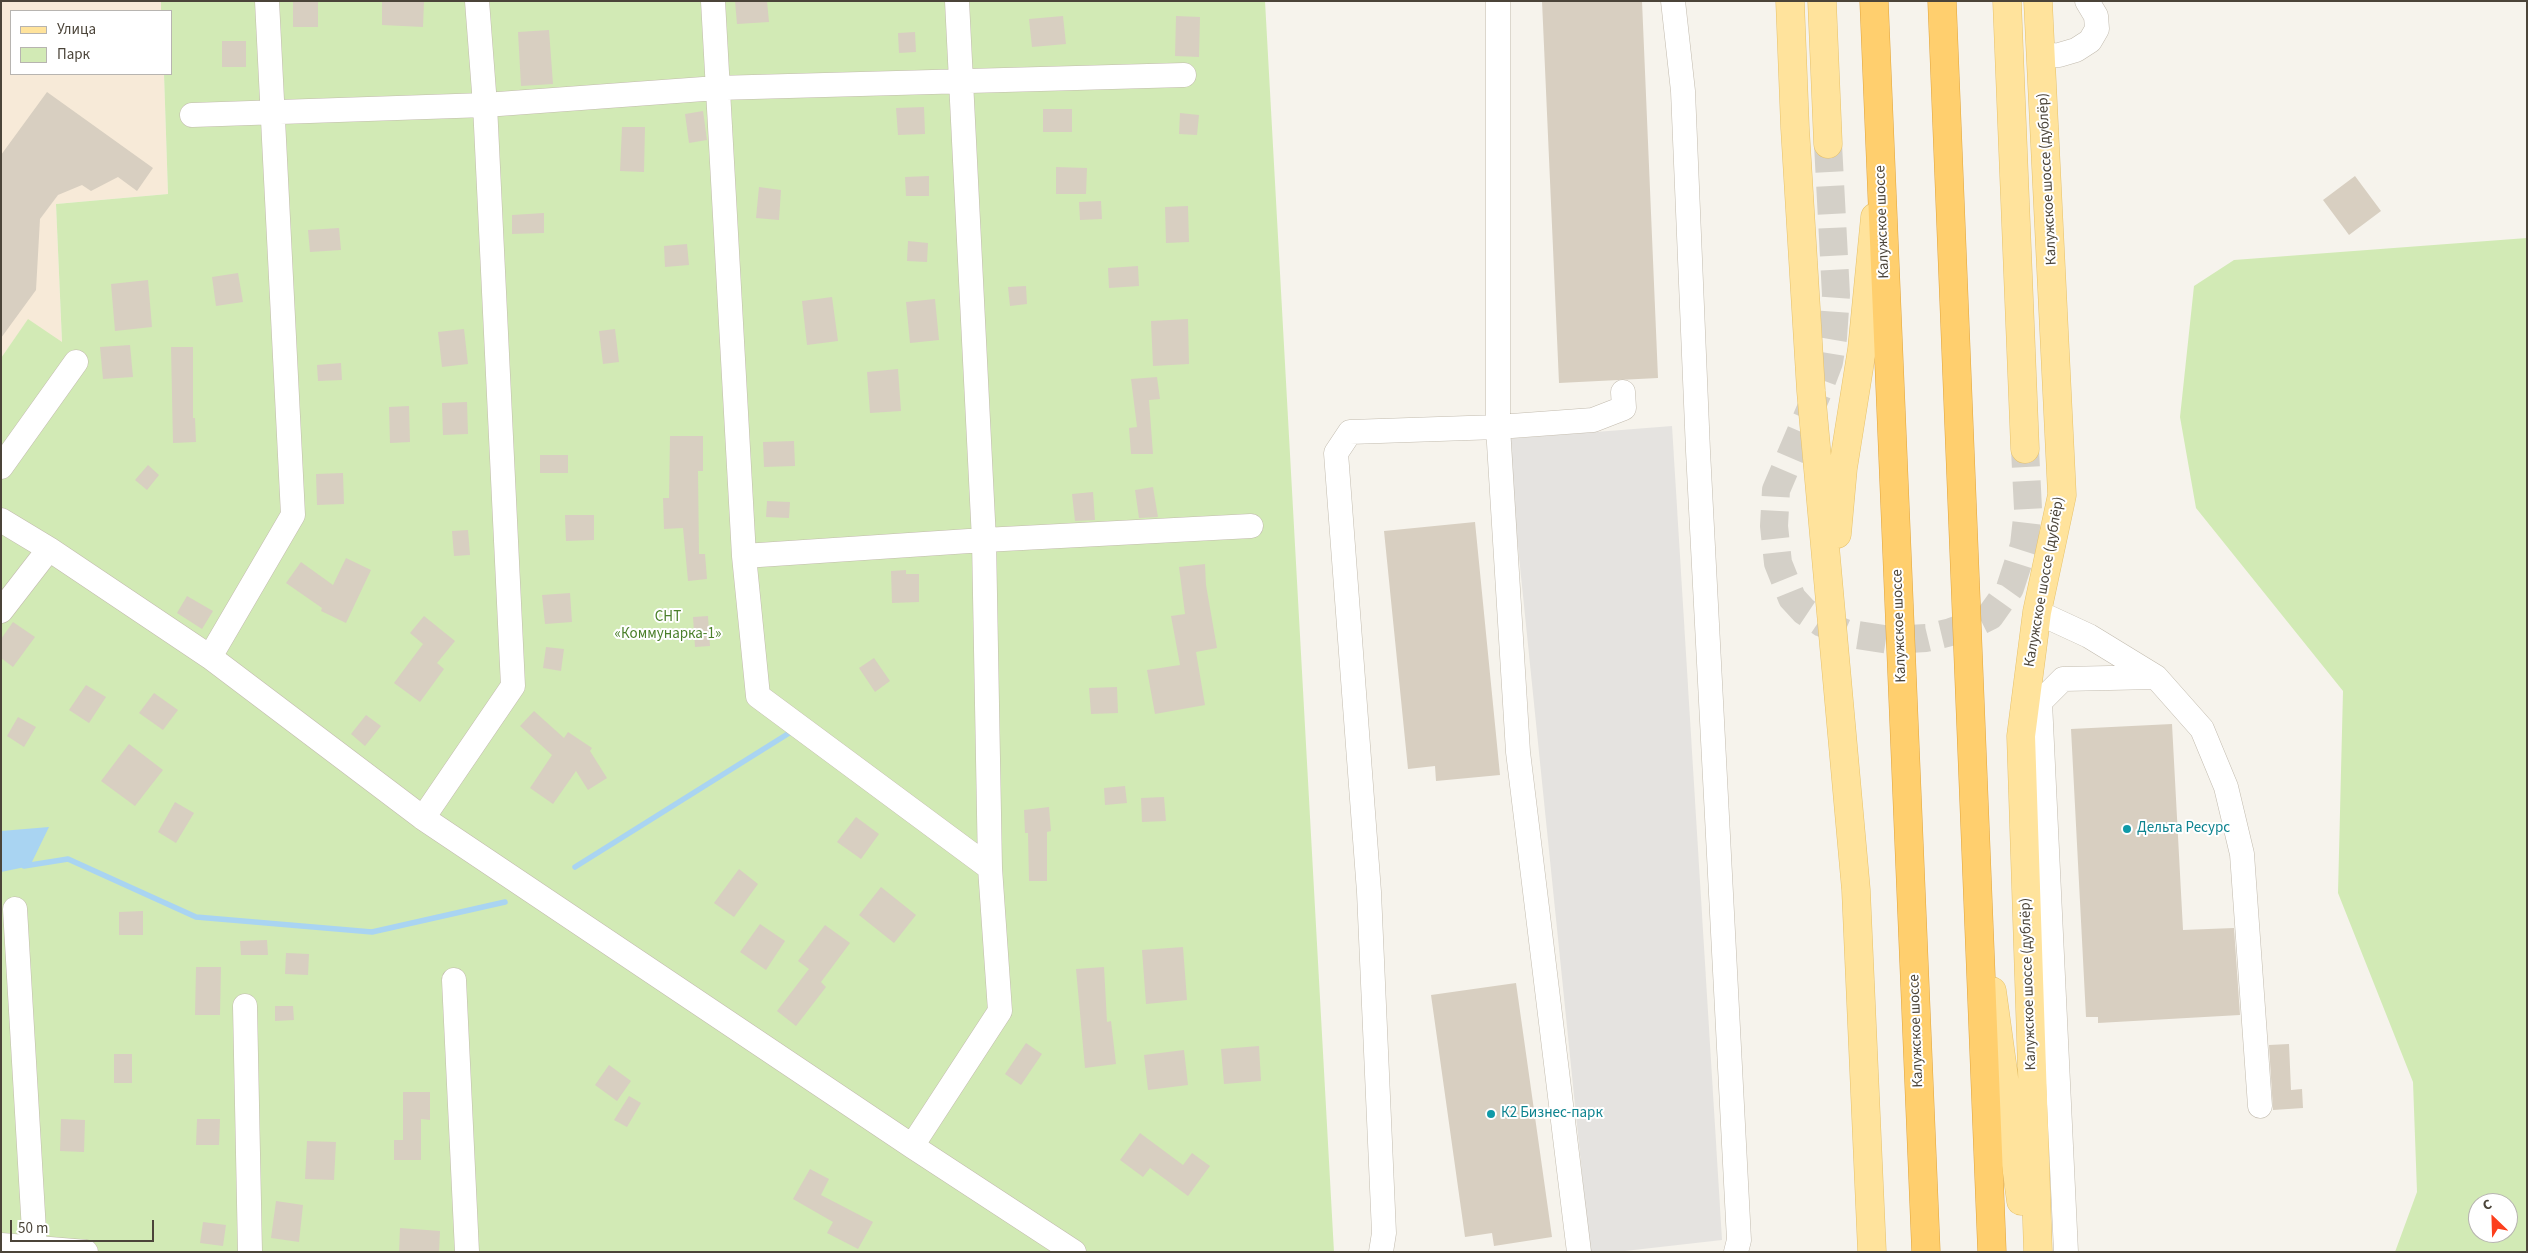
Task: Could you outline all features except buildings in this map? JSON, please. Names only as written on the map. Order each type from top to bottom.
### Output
[{"type":"highway","name":"Калужское шоссе","points":[[1874,1],[1926,1252]]},
{"type":"highway","points":[[1942,1],[1980,907],[1992,1252]]},
{"type":"main road","points":[[1790,1],[1795,128],[1811,391],[1856,890],[1872,1252]]},
{"type":"main road","points":[[1822,1],[1828,144]]},
{"type":"main road","points":[[2007,1],[2025,449]]},
{"type":"main road","name":"Калужское шоссе (дублёр)","points":[[2038,1],[2062,495],[2037,612],[2021,736],[2038,1252]]},
{"type":"main road","points":[[1831,600],[1843,468],[1862,348],[1880,157]]},
{"type":"main road","points":[[1980,907],[2029,1252]]},
{"type":"street","points":[[210,657],[293,515],[267,1]]},
{"type":"street","points":[[424,818],[513,686],[484,105],[477,1]]},
{"type":"street","points":[[713,1],[744,556],[758,696],[990,868]]},
{"type":"street","points":[[912,1146],[1000,1011],[990,868],[984,540],[957,1]]},
{"type":"street","points":[[1498,1],[1498,427],[1518,752],[1579,1252]]},
{"type":"street","points":[[1673,1],[1683,91],[1700,478],[1739,1240],[1736,1252]]},
{"type":"street","points":[[1946,82],[1956,1]]},
{"type":"street","points":[[2042,56],[2059,55],[2076,50],[2090,41],[2097,29],[2096,16],[2088,1]]},
{"type":"street","points":[[192,115],[484,105],[717,88],[1184,75]]},
{"type":"street","points":[[1,467],[76,362]]},
{"type":"street","points":[[1381,1252],[1384,1233],[1369,892],[1336,452],[1350,432],[1498,427],[1593,420],[1624,408],[1623,392]]},
{"type":"street","points":[[1,520],[49,549],[210,657],[424,818],[912,1146],[1074,1252]]},
{"type":"street","points":[[744,556],[984,540],[1251,526]]},
{"type":"street","points":[[1,611],[49,549]]},
{"type":"street","points":[[2037,612],[2089,636],[2156,677],[2202,729],[2228,797],[2242,854],[2260,1106]]},
{"type":"street","points":[[2066,1252],[2040,702],[2063,679],[2156,677]]},
{"type":"street","points":[[15,909],[35,1248]]},
{"type":"street","points":[[454,980],[467,1252]]},
{"type":"street","points":[[245,1006],[250,1252]]},
{"type":"street","points":[[1,1245],[86,1252]]},
{"type":"shaded area","points":[[1,1],[161,1],[161,10],[10,10],[10,75],[164,75],[168,194],[56,204],[62,343],[28,320],[1,358]]},
{"type":"shaded area","points":[[1672,426],[1722,1240],[1616,1252],[1590,1252],[1507,439]]},
{"type":"green space","name":"СНТ «Коммунарка-1»","points":[[161,1],[1265,1],[1334,1252],[1,1252],[1,358],[28,319],[62,342],[56,204],[168,194],[164,75],[172,75],[172,10],[161,10]]},
{"type":"green space","points":[[2527,238],[2527,1252],[2395,1252],[2417,1192],[2413,1082],[2338,893],[2343,691],[2196,508],[2180,417],[2194,286],[2234,260]]},
{"type":"water","points":[[49,827],[30,866],[1,872],[1,831]]},
{"type":"waterway","points":[[575,867],[794,730]]},
{"type":"waterway","points":[[24,866],[68,859],[196,917],[372,932],[505,902]]},
{"type":"tunnel","points":[[1828,144],[1836,295],[1833,338],[1829,362],[1776,490],[1774,526],[1778,563],[1792,598],[1804,611],[1822,623],[1845,633],[1890,640],[1926,638],[1951,632],[1990,616],[2010,588],[2024,545],[2028,509],[2025,449]]},
{"type":"place","name":"Дельта Ресурс","points":[[2127,829]]},
{"type":"place","name":"К2 Бизнес-парк","points":[[1491,1114]]}]
